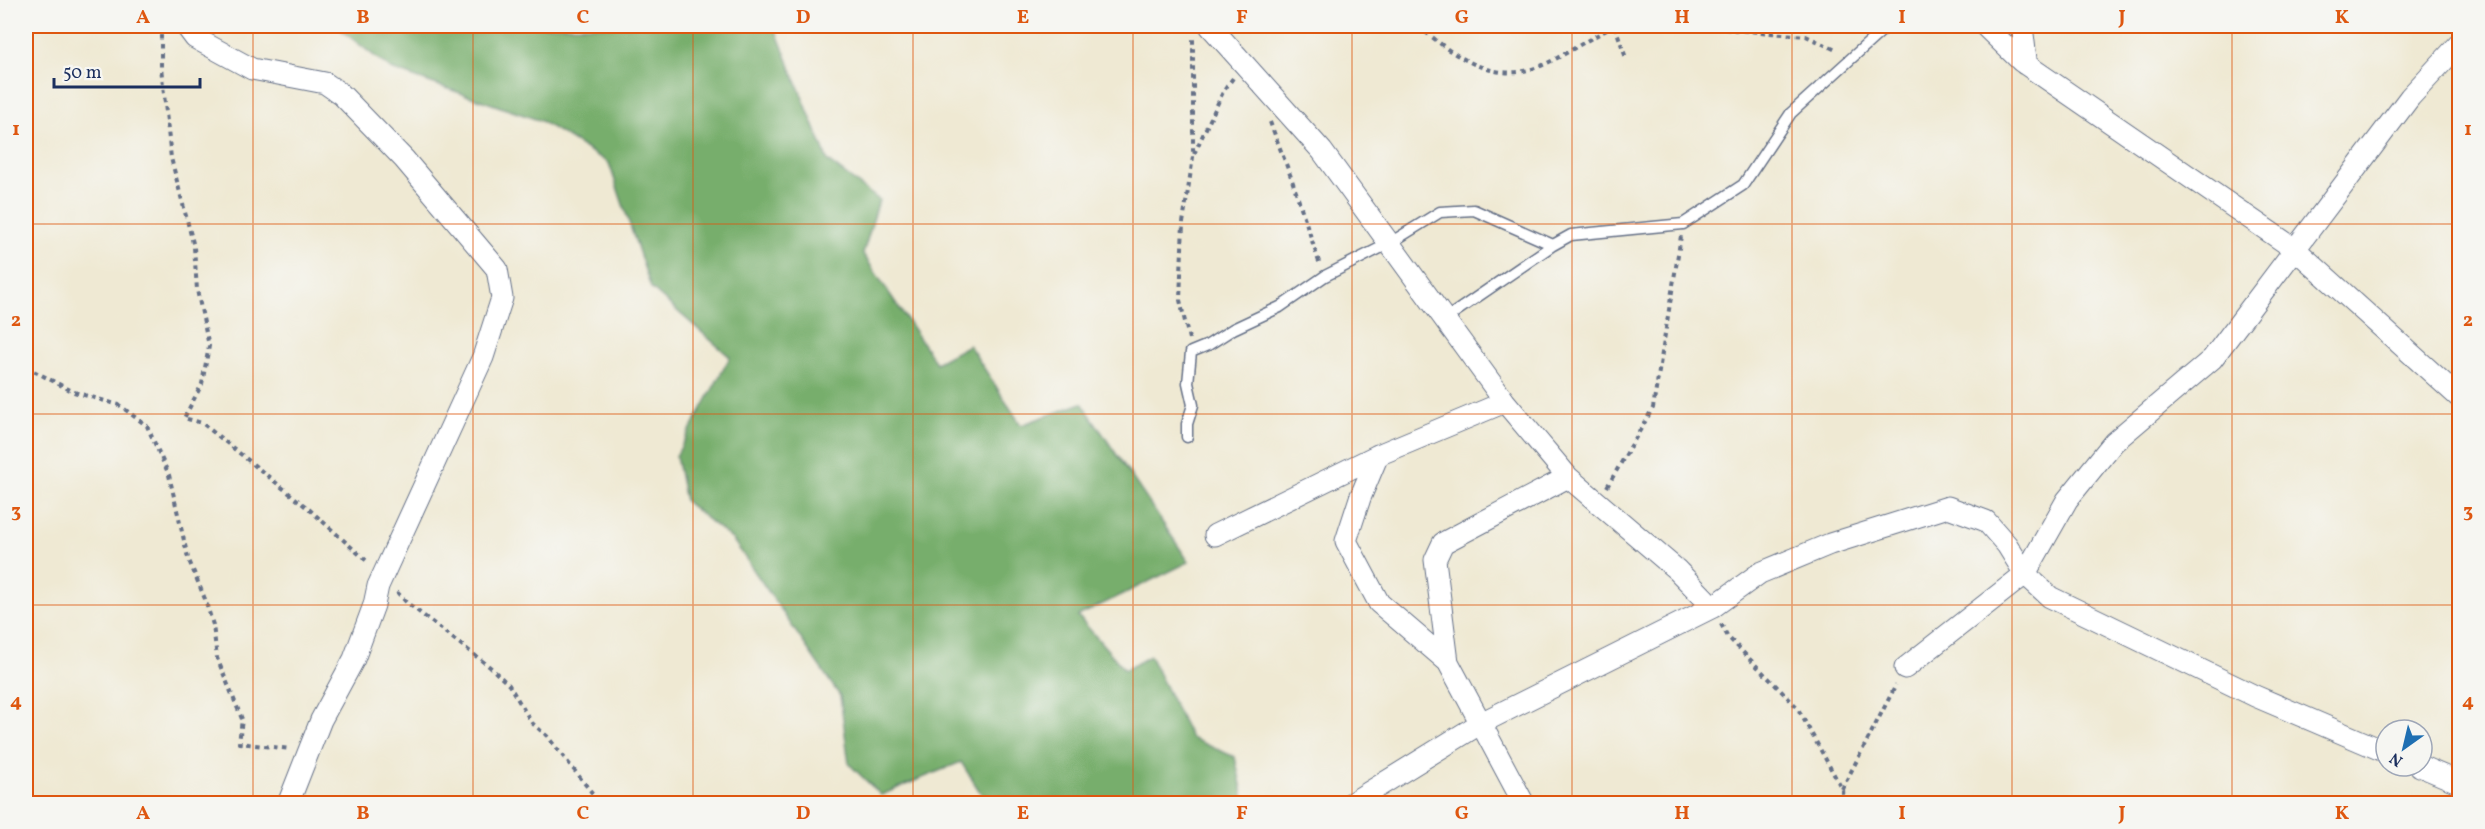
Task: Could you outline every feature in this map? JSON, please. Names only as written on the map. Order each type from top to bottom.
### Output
[{"type":"street","points":[[186,26],[195,38],[252,69],[325,84],[341,94],[404,159],[497,269],[502,298],[483,357],[383,576],[354,659],[321,720],[288,804]]},
{"type":"street","points":[[1210,26],[1322,151],[1505,402],[1568,477],[1677,570],[1713,607]]},
{"type":"street","points":[[1985,26],[2025,64],[2296,250],[2460,398]]},
{"type":"street","points":[[2022,26],[2025,64]]},
{"type":"street","points":[[1905,668],[2025,574],[2067,500],[2114,442],[2212,359],[2410,97],[2460,43]]},
{"type":"street","points":[[1215,535],[1378,455],[1505,402]]},
{"type":"street","points":[[1378,455],[1360,498],[1346,541],[1378,603],[1448,662]]},
{"type":"street","points":[[1524,804],[1448,662],[1435,560],[1443,543],[1568,477]]},
{"type":"street","points":[[1350,804],[1481,723],[1713,607],[1761,573],[1830,544],[1948,507],[1986,521],[2007,545],[2025,574],[2050,597],[2255,696],[2374,747]]},
{"type":"street","points":[[2434,772],[2460,783]]},
{"type":"lane","points":[[1445,319],[1571,235],[1683,224],[1743,185],[1791,113],[1887,26]]},
{"type":"lane","points":[[1187,437],[1187,424],[1193,405],[1188,383],[1191,352],[1280,306],[1325,276],[1390,243],[1440,212],[1474,210],[1553,245]]},
{"type":"path","points":[[95,26],[103,26]]},
{"type":"path","points":[[161,26],[161,68],[170,148],[194,247],[197,290],[209,346],[202,384],[184,418],[202,423],[310,510],[383,576],[406,602],[490,666],[509,685],[532,723],[547,736],[601,804]]},
{"type":"path","points":[[1191,352],[1189,330],[1180,300],[1183,223],[1193,158],[1192,26]]},
{"type":"path","points":[[1391,27],[1416,26],[1465,60],[1497,73],[1514,73],[1545,65],[1615,26],[1626,58]]},
{"type":"path","points":[[1689,26],[1806,36],[1852,58]]},
{"type":"path","points":[[1193,158],[1204,129],[1216,111],[1223,92],[1244,63]]},
{"type":"path","points":[[1264,86],[1270,126],[1291,177],[1325,276]]},
{"type":"path","points":[[1597,503],[1653,408],[1683,224]]},
{"type":"path","points":[[26,367],[74,392],[119,405],[147,426],[169,475],[188,558],[213,625],[217,658],[242,719],[239,743],[293,750]]},
{"type":"path","points":[[1713,607],[1728,637],[1797,707],[1842,789],[1844,804]]},
{"type":"path","points":[[1842,789],[1905,668]]},
{"type":"green space","points":[[336,26],[774,26],[828,161],[879,200],[863,254],[936,363],[969,345],[1021,425],[1082,403],[1189,562],[1078,616],[1125,670],[1150,656],[1191,738],[1235,757],[1245,803],[987,803],[961,762],[881,795],[849,764],[840,696],[733,540],[685,501],[676,456],[730,357],[651,288],[609,163],[541,121],[391,69]]}]
